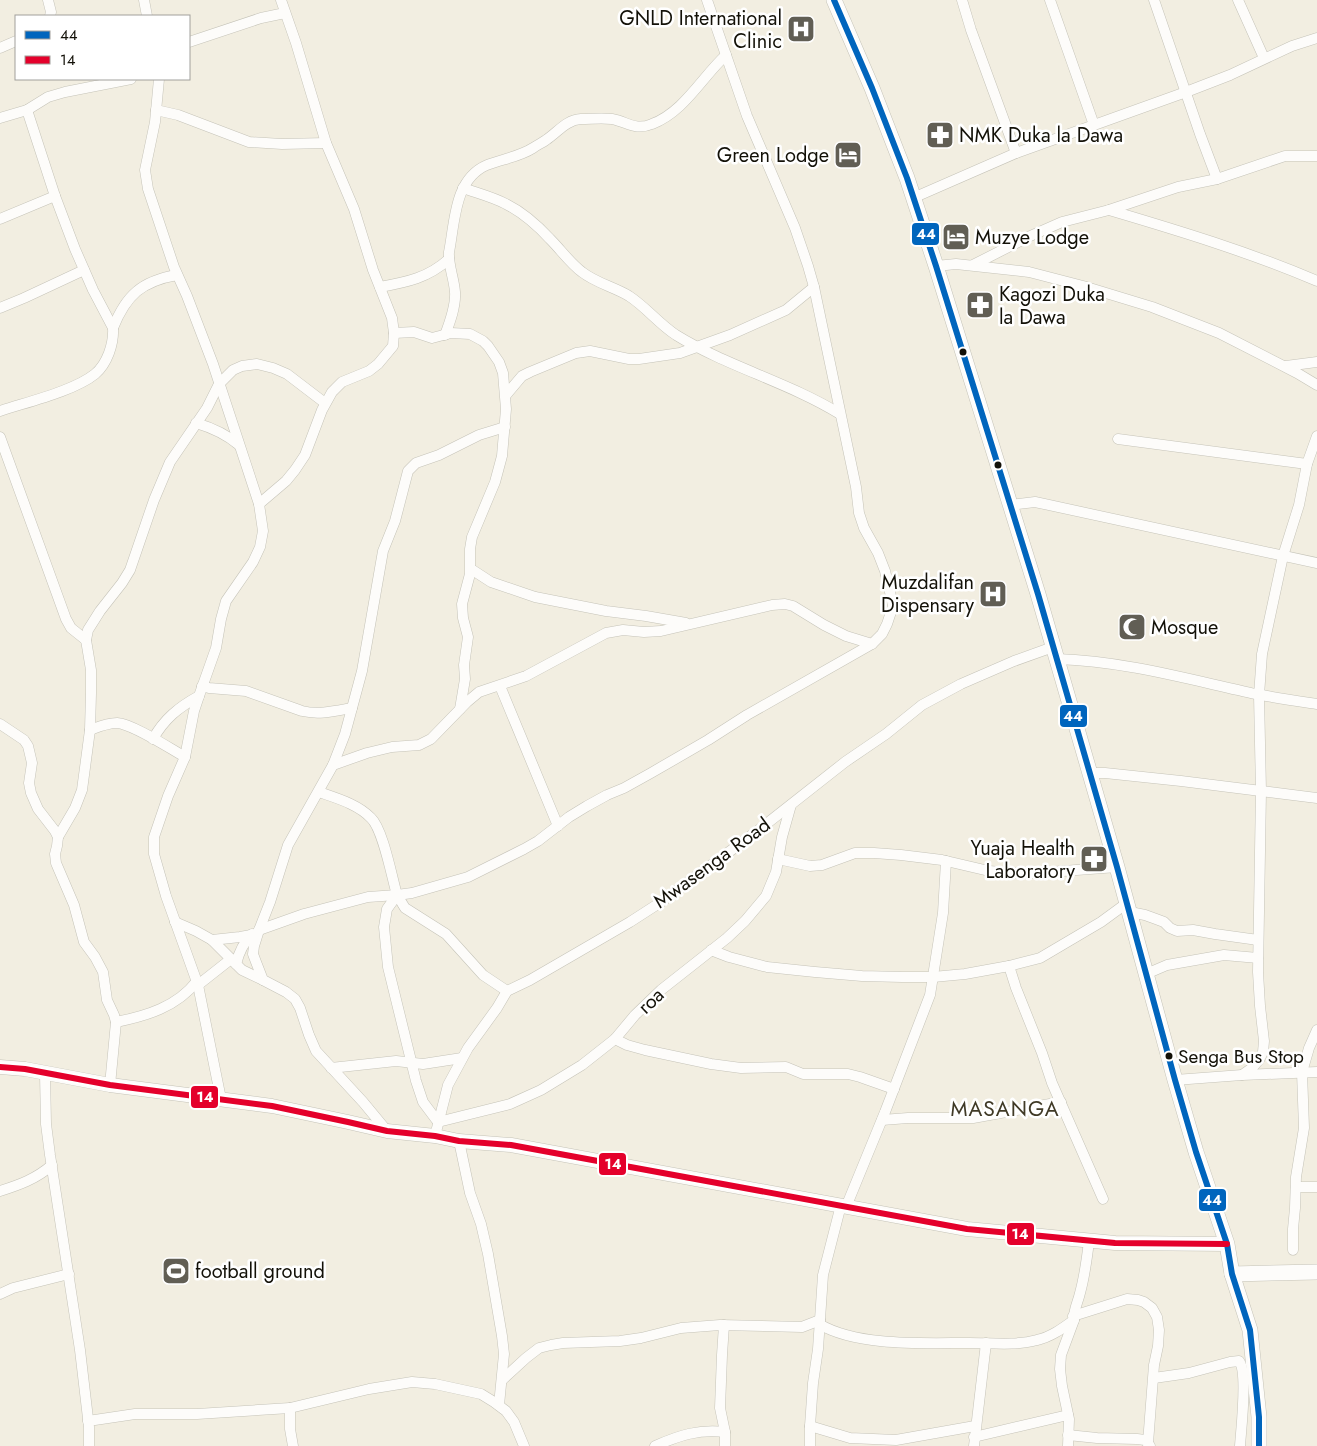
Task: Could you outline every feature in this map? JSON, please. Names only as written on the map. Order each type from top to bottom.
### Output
[{"type":"main road","points":[[834,0],[872,88],[913,198],[936,266],[1055,653],[1117,867],[1174,1080],[1227,1244],[1232,1274],[1250,1330],[1259,1418],[1259,1446]]},
{"type":"main road","points":[[0,1067],[25,1069],[110,1085],[272,1106],[388,1131],[435,1136],[458,1141],[511,1145],[967,1229],[1115,1243],[1227,1244]]},
{"type":"main road","points":[[1232,1274],[1317,1272]]},
{"type":"street","points":[[48,0],[50,15]]},
{"type":"street","points":[[144,0],[148,15]]},
{"type":"street","points":[[259,504],[286,481],[305,455],[325,403],[338,384],[369,371],[385,358],[393,346],[394,333],[392,318],[373,270],[354,209],[326,143],[281,0]]},
{"type":"street","points":[[212,940],[240,937],[304,914],[368,897],[397,895],[436,887],[468,877],[538,842],[587,806],[624,788],[708,740],[747,715],[872,644],[882,634],[893,606],[882,562],[861,520],[856,487],[814,287],[794,228],[747,116],[707,0]]},
{"type":"street","points":[[962,0],[1016,153]]},
{"type":"street","points":[[1050,0],[1094,126]]},
{"type":"street","points":[[1154,0],[1217,179]]},
{"type":"street","points":[[1238,0],[1264,58]]},
{"type":"street","points":[[190,42],[252,21],[285,13]]},
{"type":"street","points":[[913,198],[1016,153],[1186,92],[1230,75],[1292,46],[1317,38]]},
{"type":"street","points":[[0,48],[15,40]]},
{"type":"street","points":[[445,335],[452,314],[455,295],[449,259],[458,204],[466,182],[478,170],[530,150],[572,121],[610,119],[641,128],[662,120],[690,95],[726,55]]},
{"type":"street","points":[[0,118],[27,110],[48,98],[65,92],[126,80]]},
{"type":"street","points":[[159,80],[154,129],[145,174],[153,205],[177,275],[197,321],[240,445],[259,504],[263,531],[260,547],[253,562],[226,601],[216,648],[200,691],[185,757],[166,803],[153,845],[174,922],[197,983],[222,1099]]},
{"type":"street","points":[[27,110],[55,196],[84,270],[113,328]]},
{"type":"street","points":[[156,110],[178,115],[249,142],[282,144],[326,143]]},
{"type":"street","points":[[972,265],[1062,222],[1110,210],[1178,188],[1217,179],[1286,156],[1317,156]]},
{"type":"street","points":[[463,188],[510,206],[550,239],[582,272],[632,297],[667,328],[697,346],[840,414]]},
{"type":"street","points":[[0,219],[55,196]]},
{"type":"street","points":[[1110,210],[1204,238],[1272,262],[1317,281]]},
{"type":"street","points":[[380,287],[412,280],[435,271],[449,259]]},
{"type":"street","points":[[936,266],[972,265],[1029,272],[1152,307],[1219,333],[1298,373],[1317,385]]},
{"type":"street","points":[[0,308],[84,270]]},
{"type":"street","points":[[0,411],[65,390],[94,375],[106,361],[113,328],[121,311],[131,297],[150,282],[163,277],[177,275]]},
{"type":"street","points":[[506,395],[522,376],[548,363],[576,353],[590,352],[628,359],[646,359],[680,353],[730,335],[786,310],[814,287]]},
{"type":"street","points":[[394,333],[414,332],[432,338],[458,332],[470,334],[488,346],[499,362],[503,373],[506,395],[500,466],[472,537],[470,549],[471,569],[462,604],[468,637],[460,710]]},
{"type":"street","points":[[1284,366],[1317,362]]},
{"type":"street","points":[[110,1085],[116,1022],[106,994],[103,972],[84,942],[74,905],[56,863],[55,854],[58,837],[75,808],[82,790],[90,730],[91,670],[86,640],[92,622],[130,570],[154,500],[170,462],[207,408],[219,384],[234,370],[242,366],[262,364],[287,374],[325,403]]},
{"type":"street","points":[[196,423],[220,432],[240,445]]},
{"type":"street","points":[[264,980],[258,970],[254,954],[256,932],[270,902],[288,845],[334,765],[345,734],[362,671],[383,551],[395,521],[408,471],[416,463],[439,455],[479,435],[504,427]]},
{"type":"street","points":[[1242,1075],[1259,1060],[1263,1052],[1264,1041],[1258,958],[1261,791],[1259,695],[1262,654],[1283,556],[1298,505],[1307,464],[1317,436]]},
{"type":"street","points":[[0,438],[66,619],[71,628],[86,640]]},
{"type":"street","points":[[1118,439],[1307,464]]},
{"type":"street","points":[[1009,505],[1035,502],[1317,563]]},
{"type":"street","points":[[471,569],[491,582],[535,597],[606,611],[689,623]]},
{"type":"street","points":[[334,765],[367,753],[419,745],[431,739],[484,689],[500,686],[526,676],[606,633],[623,630],[661,631],[689,623],[785,604],[793,606],[815,621],[846,636],[872,644]]},
{"type":"street","points":[[1055,653],[1158,672],[1259,695],[1317,704]]},
{"type":"street","name":"Mwasenga Road","points":[[507,991],[538,976],[661,902],[922,705],[961,684],[1014,661],[1055,653]]},
{"type":"street","points":[[500,686],[558,826]]},
{"type":"street","points":[[153,739],[169,717],[200,691],[209,688],[246,691],[310,713],[352,708]]},
{"type":"street","points":[[90,730],[107,724],[117,723],[153,739],[185,757]]},
{"type":"street","points":[[0,724],[24,740],[28,746],[32,764],[29,780],[31,793],[38,809],[50,823],[58,837]]},
{"type":"street","points":[[1090,773],[1181,781],[1317,798]]},
{"type":"street","points":[[319,792],[360,809],[372,818],[379,830],[397,895],[405,908],[446,934],[483,976],[507,991],[498,1008],[468,1048],[448,1085],[435,1136]]},
{"type":"street","name":"roa","points":[[438,1122],[510,1104],[541,1090],[582,1065],[614,1039],[661,990],[727,938],[745,921],[766,896],[776,872],[791,805]]},
{"type":"street","points":[[778,859],[810,866],[822,865],[855,853],[874,853],[946,861],[989,871],[1012,873],[1117,867]]},
{"type":"street","points":[[810,1446],[810,1426],[823,1275],[843,1206],[882,1120],[930,995],[943,913],[946,861]]},
{"type":"street","points":[[397,895],[387,909],[384,927],[388,967],[411,1062],[423,1102],[438,1122]]},
{"type":"street","points":[[711,950],[767,967],[862,976],[933,977],[965,974],[1040,958],[1128,907],[1164,922],[1170,928],[1178,931],[1194,930],[1258,940]]},
{"type":"street","points":[[174,922],[212,940],[242,970],[286,992],[295,999],[316,1051],[388,1131]]},
{"type":"street","points":[[116,1022],[152,1012],[182,998],[197,983],[233,961],[245,941],[256,932]]},
{"type":"street","points":[[1146,974],[1167,965],[1224,955],[1258,958]]},
{"type":"street","points":[[1009,966],[1052,1083],[1103,1199]]},
{"type":"street","points":[[1293,1250],[1296,1177],[1304,1128],[1302,1072],[1317,1030]]},
{"type":"street","points":[[614,1039],[645,1050],[711,1064],[741,1068],[786,1067],[804,1074],[848,1074],[860,1076],[894,1089]]},
{"type":"street","points":[[330,1068],[396,1060],[423,1064],[462,1058]]},
{"type":"street","points":[[1174,1080],[1317,1072]]},
{"type":"street","points":[[45,1074],[46,1124],[88,1421],[89,1446]]},
{"type":"street","points":[[882,1120],[973,1118],[1061,1102]]},
{"type":"street","points":[[458,1141],[470,1193],[481,1224],[488,1254],[504,1354],[498,1405]]},
{"type":"street","points":[[0,1190],[27,1182],[40,1175],[52,1165]]},
{"type":"street","points":[[1296,1187],[1317,1186]]},
{"type":"street","points":[[1068,1446],[1068,1415],[1062,1386],[1061,1362],[1080,1296],[1089,1241]]},
{"type":"street","points":[[2,1292],[24,1284],[68,1274]]},
{"type":"street","points":[[820,1322],[828,1330],[859,1338],[940,1343],[1021,1342],[1040,1340],[1074,1318],[1127,1299],[1144,1302],[1152,1308],[1157,1317],[1159,1330],[1149,1444],[1138,1439],[1068,1435]]},
{"type":"street","points":[[502,1380],[540,1348],[551,1345],[620,1341],[682,1328],[724,1325],[795,1328],[820,1322]]},
{"type":"street","points":[[724,1325],[720,1408],[726,1432],[724,1446]]},
{"type":"street","points":[[974,1437],[986,1343]]},
{"type":"street","points":[[1154,1378],[1190,1373],[1236,1361],[1239,1362],[1242,1367],[1243,1401],[1240,1446]]},
{"type":"street","points":[[88,1421],[135,1414],[197,1414],[290,1408],[369,1389],[412,1382],[436,1384],[481,1394],[506,1410],[514,1422],[524,1446]]},
{"type":"street","points":[[290,1408],[290,1428],[293,1446]]},
{"type":"street","points":[[810,1426],[850,1438],[896,1440],[974,1437],[1068,1415]]},
{"type":"street","points":[[655,1446],[700,1431],[726,1432]]},
{"type":"transit line","name":"44","points":[[834,0],[872,88],[907,178],[1038,594],[1117,867],[1175,1080],[1196,1152],[1227,1244],[1232,1274],[1250,1330],[1259,1417],[1259,1446]]},
{"type":"transit line","name":"14","points":[[0,1067],[25,1069],[110,1085],[272,1106],[387,1131],[435,1136],[459,1141],[511,1145],[967,1229],[1115,1243],[1227,1244]]},
{"type":"place","name":"GNLD International Clinic","points":[[801,29]]},
{"type":"place","name":"NMK Duka la Dawa","points":[[940,135]]},
{"type":"place","name":"Green Lodge","points":[[848,155]]},
{"type":"place","name":"Muzye Lodge","points":[[956,237]]},
{"type":"place","name":"Kagozi Duka la Dawa","points":[[980,305]]},
{"type":"place","name":"Muzdalifan Dispensary","points":[[993,594]]},
{"type":"place","name":"Mosque","points":[[1132,627]]},
{"type":"place","name":"Yuaja Health Laboratory","points":[[1094,859]]},
{"type":"place","name":"Senga Bus Stop","points":[[1169,1056]]},
{"type":"place","name":"football ground","points":[[176,1271]]},
{"type":"district","name":"MASANGA","points":[[1005,1109]]}]
